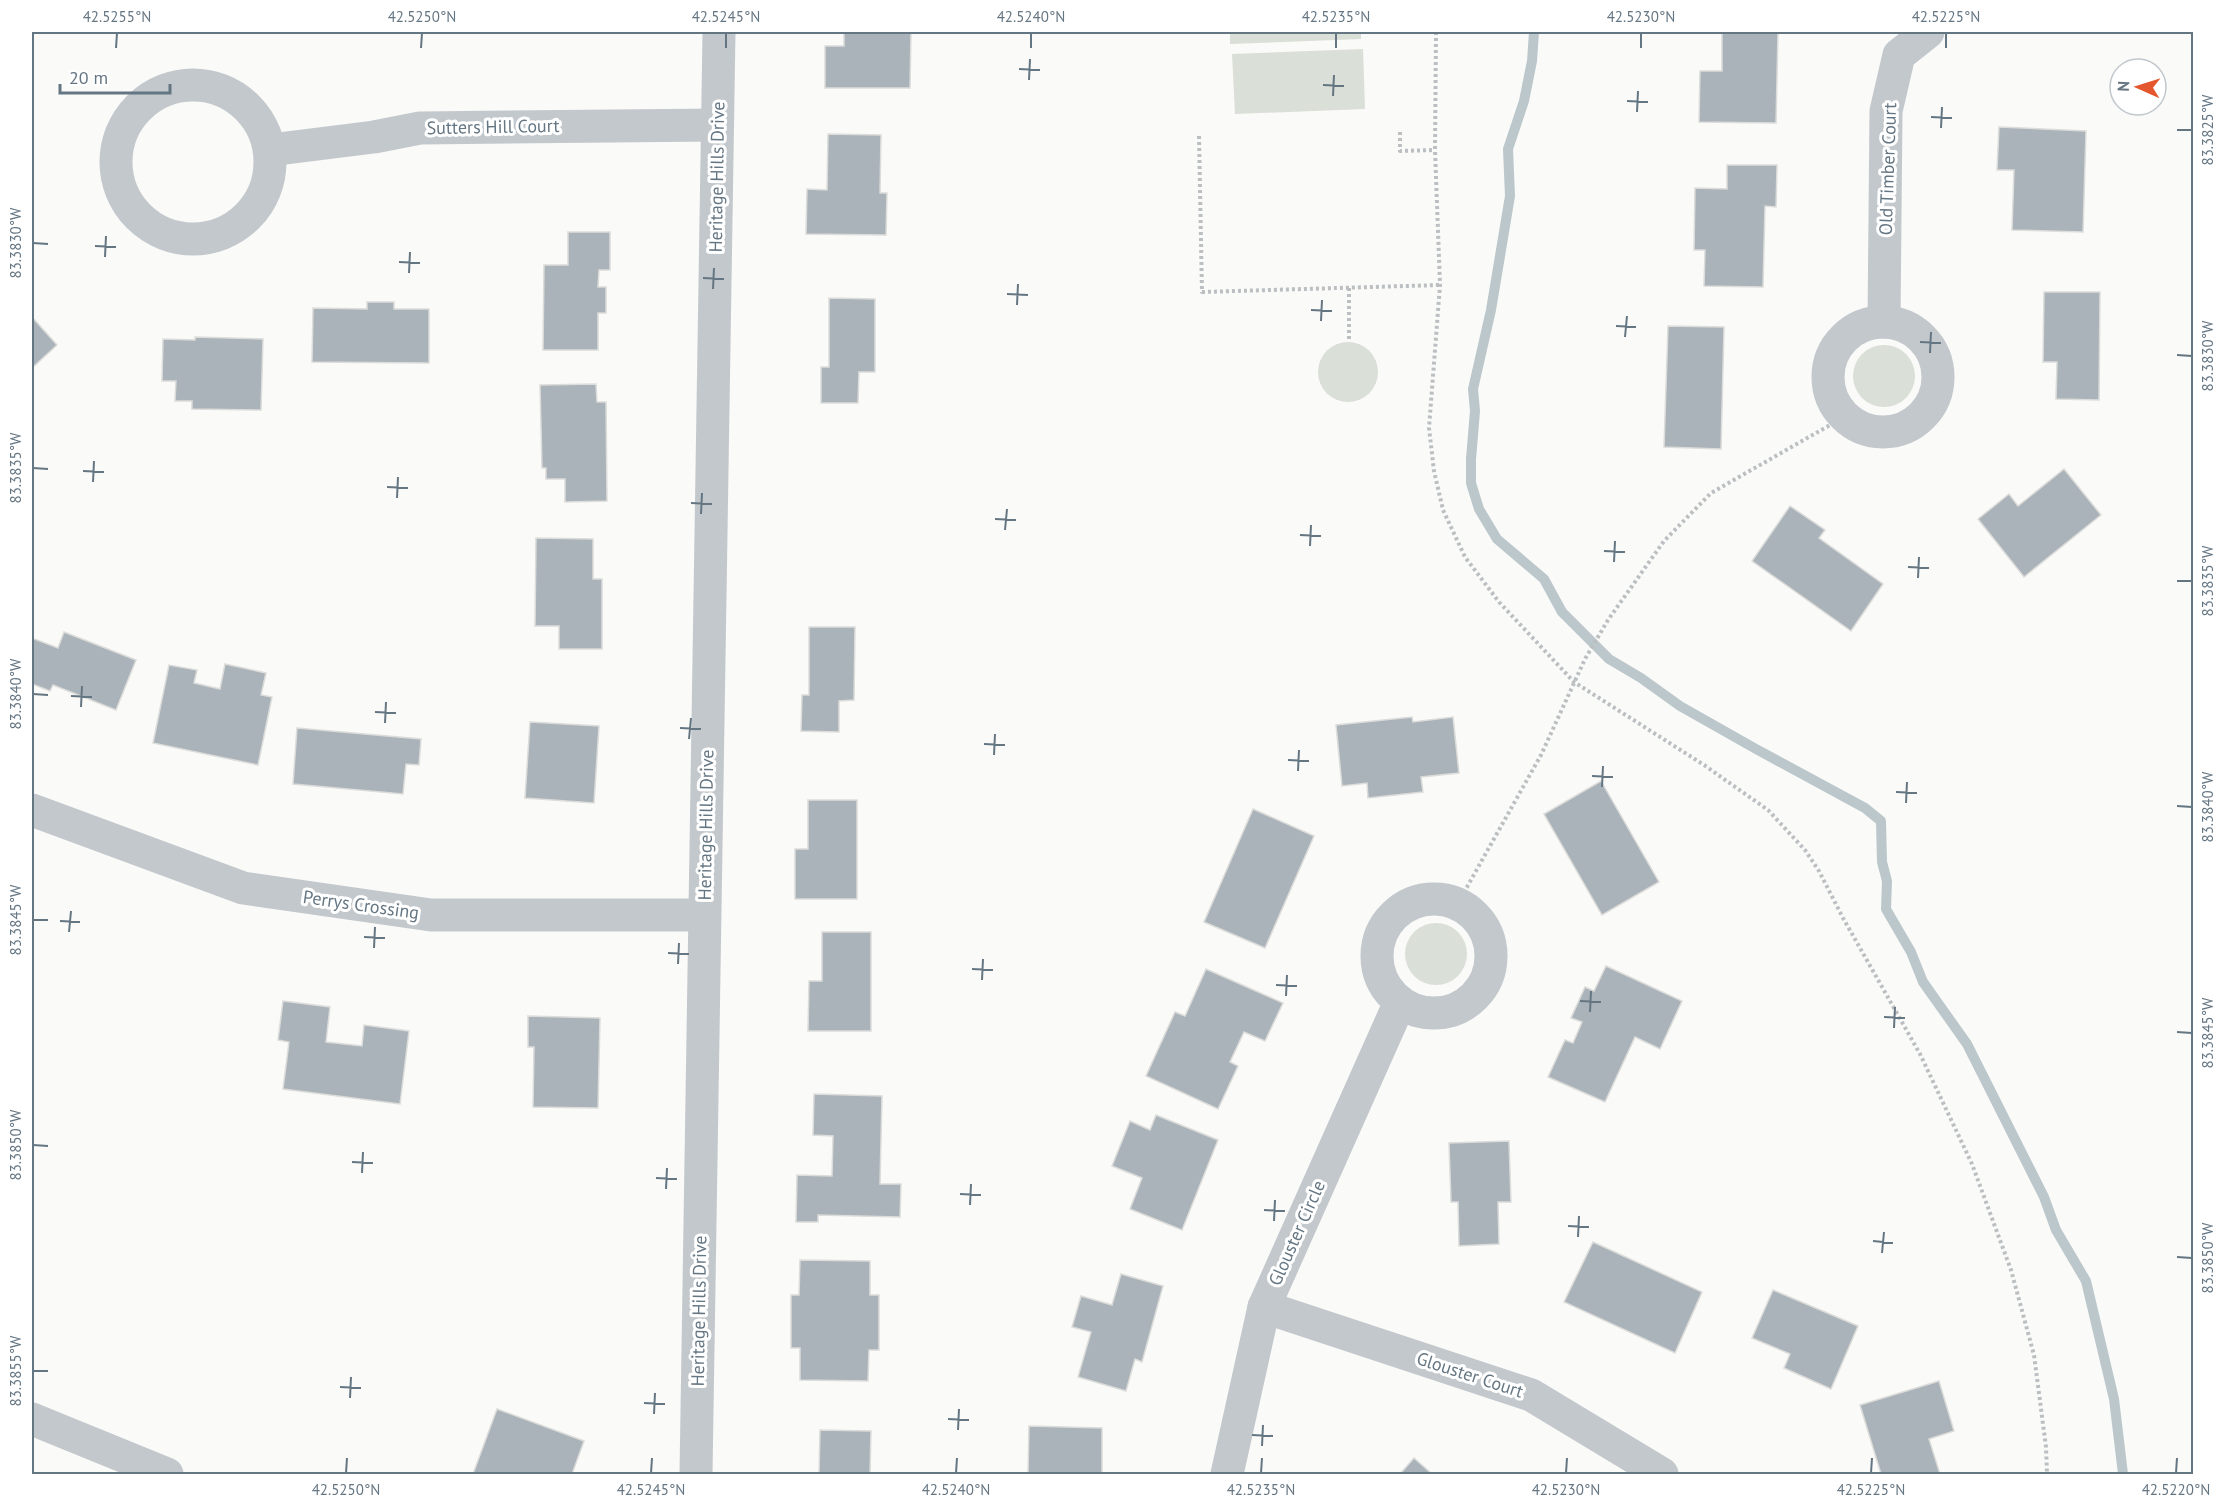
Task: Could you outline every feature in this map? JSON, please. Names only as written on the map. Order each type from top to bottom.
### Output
[{"type":"street","name":"Heritage Hills Drive","points":[[696,1474],[719,32]]},
{"type":"street","name":"Old Timber Court","points":[[1884,322],[1886,111],[1899,56],[1928,32]]},
{"type":"street","points":[[182,84],[212,86],[239,99],[260,121],[270,150],[269,180],[256,208],[234,228],[205,239],[175,238],[147,224],[127,202],[117,173],[118,143],[130,115],[154,95],[182,84]]},
{"type":"street","name":"Sutters Hill Court","points":[[270,150],[420,128],[717,125]]},
{"type":"street","points":[[1884,322],[1898,323],[1914,332],[1927,344],[1935,360],[1938,379],[1934,397],[1925,412],[1911,424],[1894,431],[1877,432],[1859,427],[1845,417],[1834,403],[1828,385],[1828,367],[1835,349],[1846,335],[1862,326],[1884,322]]},
{"type":"street","name":"Perrys Crossing","points":[[32,810],[243,888],[431,915],[704,915]]},
{"type":"street","points":[[1438,899],[1455,902],[1472,912],[1484,926],[1491,943],[1492,961],[1488,979],[1477,996],[1462,1008],[1442,1014],[1423,1013],[1400,1002],[1389,993],[1380,975],[1377,956],[1381,936],[1389,920],[1403,908],[1420,901],[1438,899]]},
{"type":"street","name":"Glouster Circle","points":[[1227,1474],[1264,1307],[1400,1002]]},
{"type":"street","name":"Glouster Court","points":[[1264,1307],[1531,1395],[1662,1474]]},
{"type":"street","points":[[32,1419],[167,1474]]},
{"type":"path","points":[[1436,32],[1435,150],[1440,285],[1429,428],[1434,471],[1443,510],[1465,557],[1499,602],[1574,682],[1704,765],[1768,810],[1805,850],[1819,871],[1920,1054],[1972,1164],[2011,1270],[2034,1355],[2046,1447],[2047,1474]]},
{"type":"path","points":[[1400,132],[1400,151],[1435,150]]},
{"type":"path","points":[[1199,136],[1202,292],[1440,285]]},
{"type":"path","points":[[1349,288],[1349,342]]},
{"type":"path","points":[[1455,902],[1467,887],[1541,755],[1585,659],[1608,620],[1664,541],[1711,493],[1845,417]]},
{"type":"shaded area","points":[[1230,32],[1361,32],[1361,39],[1230,44]]},
{"type":"shaded area","points":[[1363,49],[1365,109],[1235,114],[1232,54]]},
{"type":"shaded area","points":[[1348,342],[1369,351],[1378,372],[1369,393],[1348,402],[1327,393],[1318,372],[1327,351]]},
{"type":"shaded area","points":[[1884,345],[1896,347],[1906,354],[1913,364],[1915,376],[1913,388],[1906,398],[1896,405],[1884,407],[1872,405],[1862,398],[1855,388],[1853,376],[1855,364],[1862,354],[1872,347]]},
{"type":"shaded area","points":[[1436,923],[1448,925],[1458,932],[1465,942],[1467,954],[1465,966],[1458,976],[1448,983],[1436,985],[1424,983],[1414,976],[1407,966],[1405,954],[1407,942],[1414,932],[1424,925]]},
{"type":"building","points":[[844,32],[911,32],[910,88],[825,88],[825,46],[844,46]]},
{"type":"building","points":[[1722,32],[1778,32],[1776,123],[1699,122],[1700,71],[1722,71]]},
{"type":"building","points":[[1999,127],[2086,131],[2083,232],[2012,230],[2014,170],[1997,170]]},
{"type":"building","points":[[828,134],[881,135],[880,193],[887,193],[886,235],[806,234],[807,189],[827,190]]},
{"type":"building","points":[[1727,165],[1777,165],[1776,207],[1765,206],[1763,287],[1704,286],[1705,250],[1694,250],[1695,188],[1727,189]]},
{"type":"building","points":[[568,232],[610,232],[610,270],[599,270],[598,287],[606,287],[606,313],[598,313],[598,350],[543,350],[544,265],[568,265]]},
{"type":"building","points":[[2044,292],[2100,292],[2099,400],[2056,399],[2057,362],[2043,362]]},
{"type":"building","points":[[829,298],[875,299],[875,372],[859,372],[858,403],[821,403],[821,367],[829,367]]},
{"type":"building","points":[[367,302],[394,302],[394,309],[429,309],[429,363],[312,362],[313,308],[367,309]]},
{"type":"building","points":[[32,317],[57,345],[32,368]]},
{"type":"building","points":[[1668,326],[1724,327],[1721,449],[1664,447]]},
{"type":"building","points":[[195,337],[263,339],[261,410],[192,409],[192,401],[175,401],[176,381],[162,381],[163,339],[195,340]]},
{"type":"building","points":[[596,384],[597,402],[606,402],[607,501],[565,502],[565,479],[546,479],[546,468],[542,468],[540,385]]},
{"type":"building","points":[[2064,469],[2101,515],[2024,577],[1978,519],[2009,494],[2018,506]]},
{"type":"building","points":[[1790,506],[1825,530],[1819,538],[1883,584],[1851,631],[1752,561]]},
{"type":"building","points":[[536,538],[593,539],[593,579],[602,579],[602,649],[559,649],[559,626],[535,626]]},
{"type":"building","points":[[809,627],[855,627],[854,700],[839,701],[839,732],[801,731],[802,695],[809,695]]},
{"type":"building","points":[[64,632],[136,660],[116,710],[53,685],[50,691],[32,684],[32,638],[58,648]]},
{"type":"building","points":[[225,664],[266,673],[261,695],[272,697],[258,765],[153,743],[169,665],[197,670],[194,683],[220,689]]},
{"type":"building","points":[[1412,717],[1413,722],[1453,717],[1459,773],[1421,777],[1423,792],[1368,798],[1367,783],[1342,786],[1336,725]]},
{"type":"building","points":[[530,722],[599,726],[594,803],[525,798]]},
{"type":"building","points":[[297,728],[421,739],[419,765],[406,764],[403,794],[293,784]]},
{"type":"building","points":[[1601,781],[1659,882],[1602,915],[1544,814]]},
{"type":"building","points":[[808,800],[857,800],[857,899],[795,899],[795,849],[808,849]]},
{"type":"building","points":[[1253,809],[1314,836],[1265,948],[1204,922]]},
{"type":"building","points":[[822,932],[871,932],[871,1031],[808,1031],[809,981],[822,981]]},
{"type":"building","points":[[1606,966],[1682,1001],[1660,1049],[1635,1037],[1605,1102],[1548,1077],[1565,1040],[1573,1043],[1582,1022],[1571,1018],[1585,987],[1594,991]]},
{"type":"building","points":[[1206,969],[1283,1003],[1265,1041],[1244,1032],[1230,1062],[1238,1066],[1218,1109],[1146,1076],[1175,1012],[1185,1016]]},
{"type":"building","points":[[283,1001],[330,1007],[326,1042],[362,1046],[364,1025],[409,1031],[400,1104],[283,1089],[289,1042],[278,1040]]},
{"type":"building","points":[[528,1016],[600,1018],[598,1108],[533,1107],[534,1047],[528,1047]]},
{"type":"building","points":[[814,1094],[882,1096],[880,1184],[901,1184],[900,1217],[818,1215],[818,1222],[796,1222],[797,1175],[832,1176],[833,1136],[813,1135]]},
{"type":"building","points":[[1156,1115],[1218,1140],[1182,1230],[1130,1209],[1142,1178],[1112,1166],[1130,1121],[1150,1130]]},
{"type":"building","points":[[1509,1141],[1511,1202],[1498,1202],[1499,1244],[1459,1246],[1458,1202],[1451,1202],[1449,1143]]},
{"type":"building","points":[[1593,1242],[1702,1292],[1675,1353],[1564,1302]]},
{"type":"building","points":[[800,1260],[870,1261],[870,1295],[879,1295],[879,1350],[869,1350],[868,1381],[800,1380],[800,1348],[791,1348],[791,1295],[799,1295]]},
{"type":"building","points":[[1121,1274],[1163,1286],[1142,1362],[1135,1359],[1126,1391],[1078,1377],[1091,1332],[1072,1327],[1081,1296],[1112,1305]]},
{"type":"building","points":[[1773,1290],[1858,1326],[1831,1389],[1784,1368],[1790,1354],[1752,1338]]},
{"type":"building","points":[[1939,1381],[1954,1431],[1929,1439],[1940,1474],[1881,1474],[1860,1405]]},
{"type":"building","points":[[497,1409],[584,1441],[572,1474],[473,1474]]},
{"type":"building","points":[[1029,1426],[1102,1428],[1102,1474],[1028,1474]]},
{"type":"building","points":[[820,1430],[871,1431],[870,1474],[819,1474]]},
{"type":"building","points":[[1414,1458],[1432,1474],[1400,1474]]},
{"type":"waterway","points":[[1534,32],[1532,61],[1524,101],[1508,149],[1510,196],[1491,310],[1473,389],[1475,411],[1471,483],[1479,509],[1497,539],[1544,579],[1562,612],[1609,659],[1641,678],[1680,706],[1865,808],[1881,821],[1882,862],[1887,881],[1886,909],[1911,952],[1923,982],[1967,1044],[2044,1197],[2056,1230],[2086,1281],[2114,1399],[2123,1474]]}]
